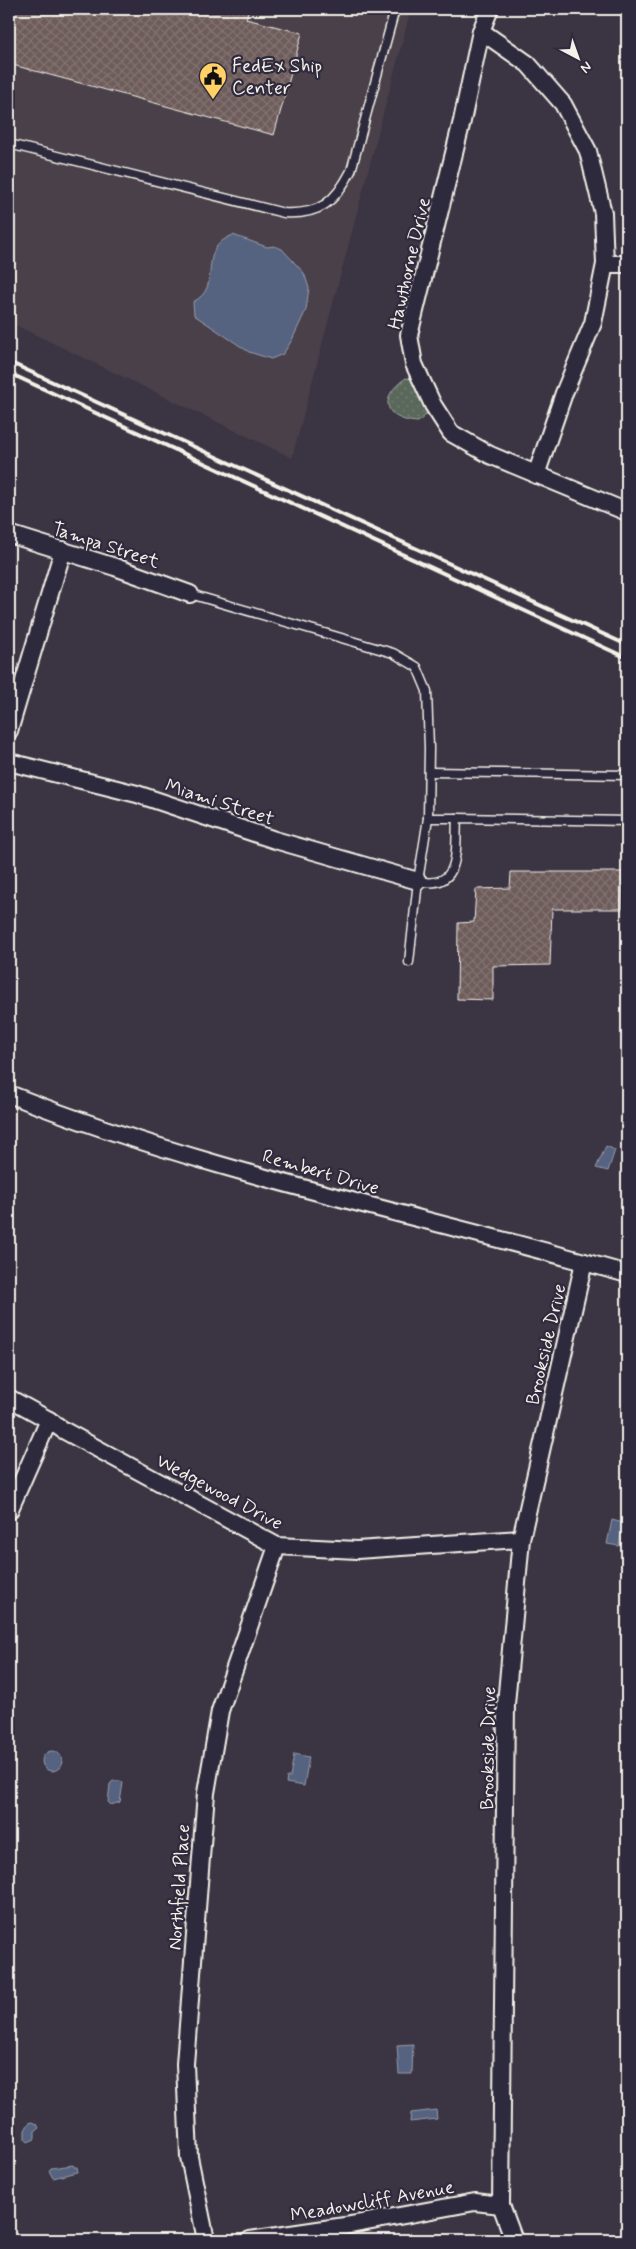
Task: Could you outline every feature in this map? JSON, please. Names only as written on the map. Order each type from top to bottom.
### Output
[{"type":"street","name":"Hawthorne Drive","points":[[490,9],[481,31],[462,121],[409,335],[414,364],[433,405],[451,433],[490,455],[627,512]]},
{"type":"street","points":[[481,31],[528,64],[563,104],[588,151],[603,213],[605,264],[594,323],[564,393],[536,475]]},
{"type":"street","points":[[605,264],[627,264]]},
{"type":"street","name":"Tampa Street","points":[[9,534],[63,550],[190,594]]},
{"type":"street","points":[[9,730],[63,550]]},
{"type":"street","name":"Miami Street","points":[[9,762],[137,794],[275,840],[418,881]]},
{"type":"street","name":"Rembert Drive","points":[[9,1094],[48,1109],[179,1152],[344,1199],[627,1274]]},
{"type":"street","name":"Brookside Drive","points":[[514,2240],[501,2205],[506,1704],[521,1539],[584,1262]]},
{"type":"street","name":"Wedgewood Drive","points":[[9,1398],[50,1420],[63,1430],[277,1546],[357,1550],[521,1539]]},
{"type":"street","points":[[9,1511],[50,1420]]},
{"type":"street","name":"Northfield Place","points":[[206,2240],[190,2157],[186,2064],[206,1793],[220,1711],[277,1546]]},
{"type":"street","name":"Meadowcliff Avenue","points":[[250,2240],[345,2226],[475,2202],[501,2205]]},
{"type":"lane","points":[[9,144],[284,213],[307,213],[316,210],[342,188],[351,171],[395,9]]},
{"type":"lane","points":[[190,594],[393,653],[417,667],[427,691],[428,818],[418,881],[409,962]]},
{"type":"lane","points":[[428,772],[627,775]]},
{"type":"lane","points":[[428,818],[627,822]]},
{"type":"lane","points":[[418,881],[433,884],[444,879],[455,867],[457,818]]},
{"type":"shaded area","points":[[9,9],[411,9],[292,458],[9,322]]},
{"type":"green space","points":[[406,378],[412,379],[427,414],[418,422],[397,417],[388,406],[391,393]]},
{"type":"water","points":[[233,235],[267,247],[274,246],[282,249],[304,273],[309,288],[306,310],[292,340],[283,354],[271,359],[249,352],[194,315],[193,302],[202,295],[207,287],[215,250],[221,242]]},
{"type":"water","points":[[606,1146],[615,1150],[608,1171],[596,1168]]},
{"type":"water","points":[[612,1520],[623,1523],[619,1546],[607,1544]]},
{"type":"water","points":[[52,1751],[59,1754],[62,1761],[59,1768],[52,1771],[45,1768],[42,1761],[45,1754]]},
{"type":"water","points":[[294,1754],[309,1757],[304,1786],[286,1783],[287,1777],[290,1777]]},
{"type":"water","points":[[113,1781],[121,1781],[123,1783],[120,1802],[111,1805],[108,1802],[110,1784]]},
{"type":"water","points":[[413,2044],[412,2074],[399,2074],[397,2045]]},
{"type":"water","points":[[436,2110],[437,2119],[410,2122],[411,2113]]},
{"type":"water","points":[[33,2122],[39,2128],[35,2131],[35,2139],[28,2142],[25,2139],[25,2130],[29,2123]]},
{"type":"water","points":[[73,2165],[77,2167],[78,2172],[53,2178],[49,2171],[51,2168]]},
{"type":"building","name":"FedEx Ship Center","points":[[9,9],[249,9],[246,19],[302,33],[274,135],[9,64]]},
{"type":"building","points":[[511,872],[623,872],[622,909],[552,909],[550,965],[493,966],[493,1000],[457,999],[458,923],[474,922],[476,889],[510,888]]},
{"type":"railway","points":[[9,362],[627,645]]},
{"type":"railway","points":[[9,373],[627,658]]},
{"type":"place","name":"FedEx Ship Center","points":[[213,100]]}]
